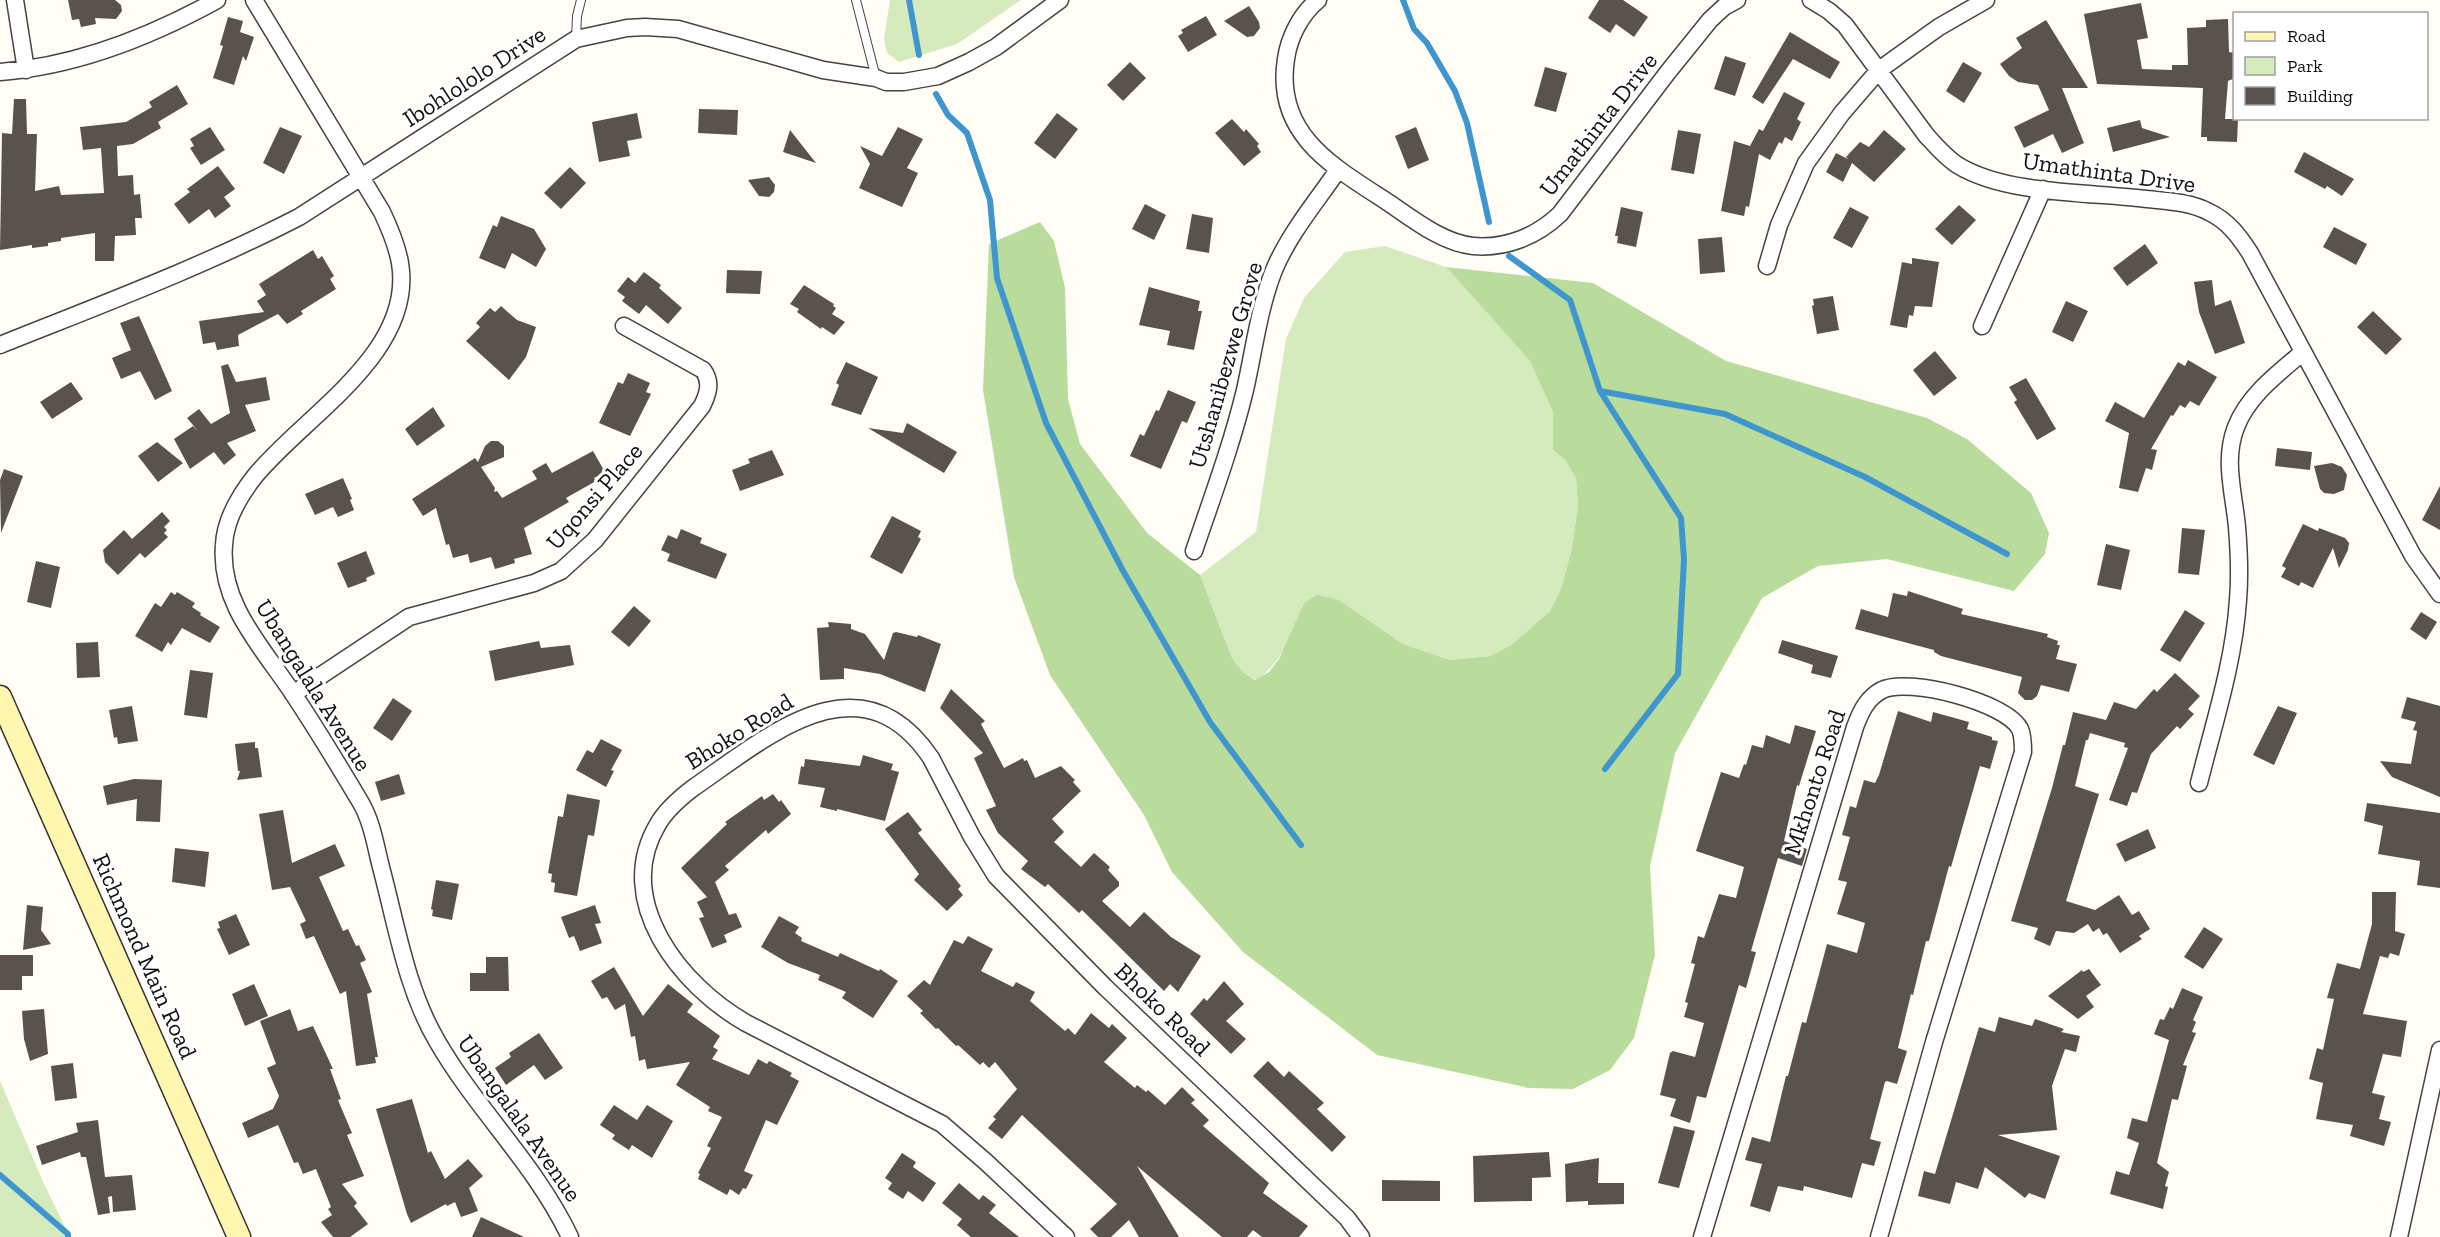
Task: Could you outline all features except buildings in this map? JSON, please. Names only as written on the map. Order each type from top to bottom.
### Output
[{"type":"main road","name":"Richmond Main Road","points":[[0,697],[238,1237]]},
{"type":"street","points":[[15,0],[26,70]]},
{"type":"street","points":[[0,72],[26,70],[82,59],[179,21],[217,0]]},
{"type":"street","name":"Ubangalala Avenue","points":[[254,0],[382,212],[395,241],[401,265],[396,310],[387,334],[355,376],[268,460],[246,487],[232,512],[224,544],[225,576],[232,600],[242,620],[293,694],[369,820],[410,975],[426,1021],[459,1076],[546,1195],[570,1237]]},
{"type":"street","name":"Ibohlololo Drive","points":[[0,345],[154,284],[265,235],[299,217],[576,39],[627,28],[678,29],[823,69],[876,78],[886,82],[904,82],[938,76],[952,70],[996,46],[1059,0]]},
{"type":"street","name":"Umathinta Drive","points":[[1318,0],[1303,17],[1287,51],[1283,80],[1289,112],[1296,126],[1316,150],[1338,170],[1417,222],[1457,242],[1484,247],[1518,241],[1548,225],[1560,214],[1661,80],[1710,20],[1724,7],[1737,0]]},
{"type":"street","name":"Umathinta Drive","points":[[1811,0],[1829,10],[1845,25],[1926,135],[1940,151],[1958,165],[1984,177],[2043,189],[2177,202],[2207,210],[2231,227],[2250,254],[2413,556],[2440,594]]},
{"type":"street","points":[[1767,266],[1779,225],[1806,163],[1842,113],[1879,70],[1939,27],[1986,0]]},
{"type":"street","name":"Utshanibezwe Grove","points":[[1194,551],[1227,454],[1245,391],[1268,287],[1275,268],[1287,245],[1338,170]]},
{"type":"street","points":[[1982,326],[2043,189]]},
{"type":"street","name":"Uqonsi Place","points":[[293,694],[410,617],[550,577],[571,563],[595,540],[702,406],[709,389],[703,370],[624,326]]},
{"type":"street","points":[[2199,783],[2231,660],[2236,630],[2239,553],[2231,492],[2229,463],[2231,443],[2236,426],[2251,401],[2302,353]]},
{"type":"street","name":"Mkhonto Road","points":[[1702,1237],[1855,727],[1865,704],[1873,695],[1891,686],[1903,685],[1974,701],[2007,715],[2020,729],[2023,752],[1934,1042],[1879,1237]]},
{"type":"street","name":"Bhoko Road","points":[[1066,1237],[942,1124],[738,1019],[687,977],[674,961],[656,930],[644,891],[645,858],[657,824],[677,801],[794,721],[817,712],[846,707],[858,708],[873,711],[901,724],[924,747],[984,859],[1003,884],[1105,987],[1347,1218],[1361,1237]]},
{"type":"street","points":[[2399,1237],[2440,1050]]},
{"type":"lane","points":[[576,39],[577,16],[581,0]]},
{"type":"lane","points":[[856,0],[876,78]]},
{"type":"green space","points":[[890,0],[1021,0],[957,44],[899,62],[887,53],[884,39]]},
{"type":"green space","points":[[1040,222],[1054,241],[1065,288],[1068,399],[1080,444],[1147,533],[1200,575],[1232,658],[1243,672],[1255,680],[1269,672],[1279,659],[1304,603],[1317,595],[1339,600],[1403,644],[1450,660],[1490,656],[1511,645],[1550,611],[1561,589],[1572,548],[1578,505],[1576,478],[1565,460],[1553,450],[1553,412],[1530,361],[1446,267],[1593,283],[1726,361],[1927,418],[1967,439],[2031,493],[2049,533],[2045,554],[2014,591],[1887,559],[1818,566],[1762,598],[1675,753],[1650,866],[1655,955],[1634,1038],[1610,1070],[1573,1089],[1529,1088],[1377,1055],[1243,952],[1172,872],[1144,815],[1050,675],[1014,577],[983,390],[989,244]]},
{"type":"green space","points":[[1385,246],[1446,267],[1530,361],[1553,412],[1553,450],[1565,460],[1576,478],[1578,505],[1572,548],[1561,589],[1550,611],[1511,645],[1490,656],[1450,660],[1403,644],[1339,600],[1304,603],[1280,656],[1256,680],[1243,672],[1232,658],[1200,575],[1256,532],[1286,339],[1304,298],[1345,252]]},
{"type":"green space","points":[[0,1081],[44,1184],[70,1237],[0,1237]]},
{"type":"waterway","points":[[909,0],[919,55]]},
{"type":"waterway","points":[[1403,0],[1414,29],[1427,43],[1455,91],[1467,123],[1489,222]]},
{"type":"waterway","points":[[936,94],[948,115],[967,133],[990,200],[997,278],[1046,423],[1122,569],[1210,722],[1301,845]]},
{"type":"waterway","points":[[1509,256],[1570,300],[1600,391],[1681,518],[1684,559],[1678,674],[1605,769]]},
{"type":"waterway","points":[[1600,391],[1725,414],[1865,477],[2007,554]]},
{"type":"waterway","points":[[0,1175],[68,1234],[68,1237]]}]
